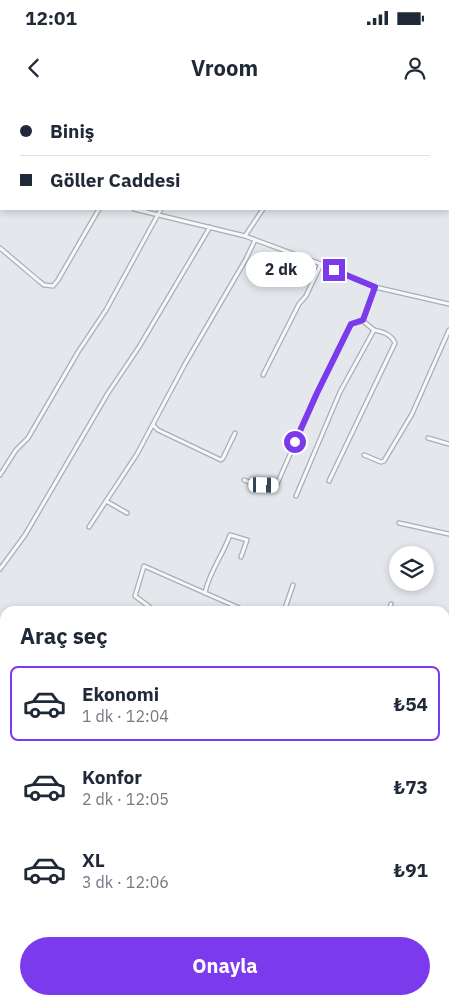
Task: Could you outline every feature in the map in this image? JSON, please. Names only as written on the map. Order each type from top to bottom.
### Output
[{"type":"street","points":[[0,248],[44,285],[53,286],[98,210]]},
{"type":"street","points":[[139,210],[245,236],[321,264],[375,287],[449,304]]},
{"type":"street","points":[[0,475],[16,450],[28,438],[78,352],[106,310],[160,210]]},
{"type":"street","points":[[245,236],[261,210]]},
{"type":"street","points":[[0,569],[25,535],[108,393],[139,347],[210,227]]},
{"type":"street","points":[[89,527],[136,454],[255,240]]},
{"type":"street","points":[[263,375],[299,304],[306,296],[321,264]]},
{"type":"street","points":[[363,320],[375,287]]},
{"type":"street","points":[[330,481],[395,343],[388,334],[374,330],[363,320]]},
{"type":"street","points":[[244,480],[254,484],[277,484],[317,393],[351,324],[363,320]]},
{"type":"street","points":[[296,496],[340,392],[374,330]]},
{"type":"street","points":[[364,455],[381,462],[384,461],[393,449],[412,414],[449,330]]},
{"type":"street","points":[[153,424],[158,430],[221,460],[235,433]]},
{"type":"street","points":[[428,438],[449,444]]},
{"type":"street","points":[[106,501],[127,513]]},
{"type":"street","points":[[399,523],[449,534]]},
{"type":"street","points":[[205,593],[208,579],[230,535],[246,540],[241,557]]},
{"type":"street","points":[[148,606],[135,596],[144,566],[235,606]]},
{"type":"street","points":[[286,606],[293,586]]},
{"type":"route","points":[[295,442],[351,324],[363,320],[375,287],[334,270]]}]
